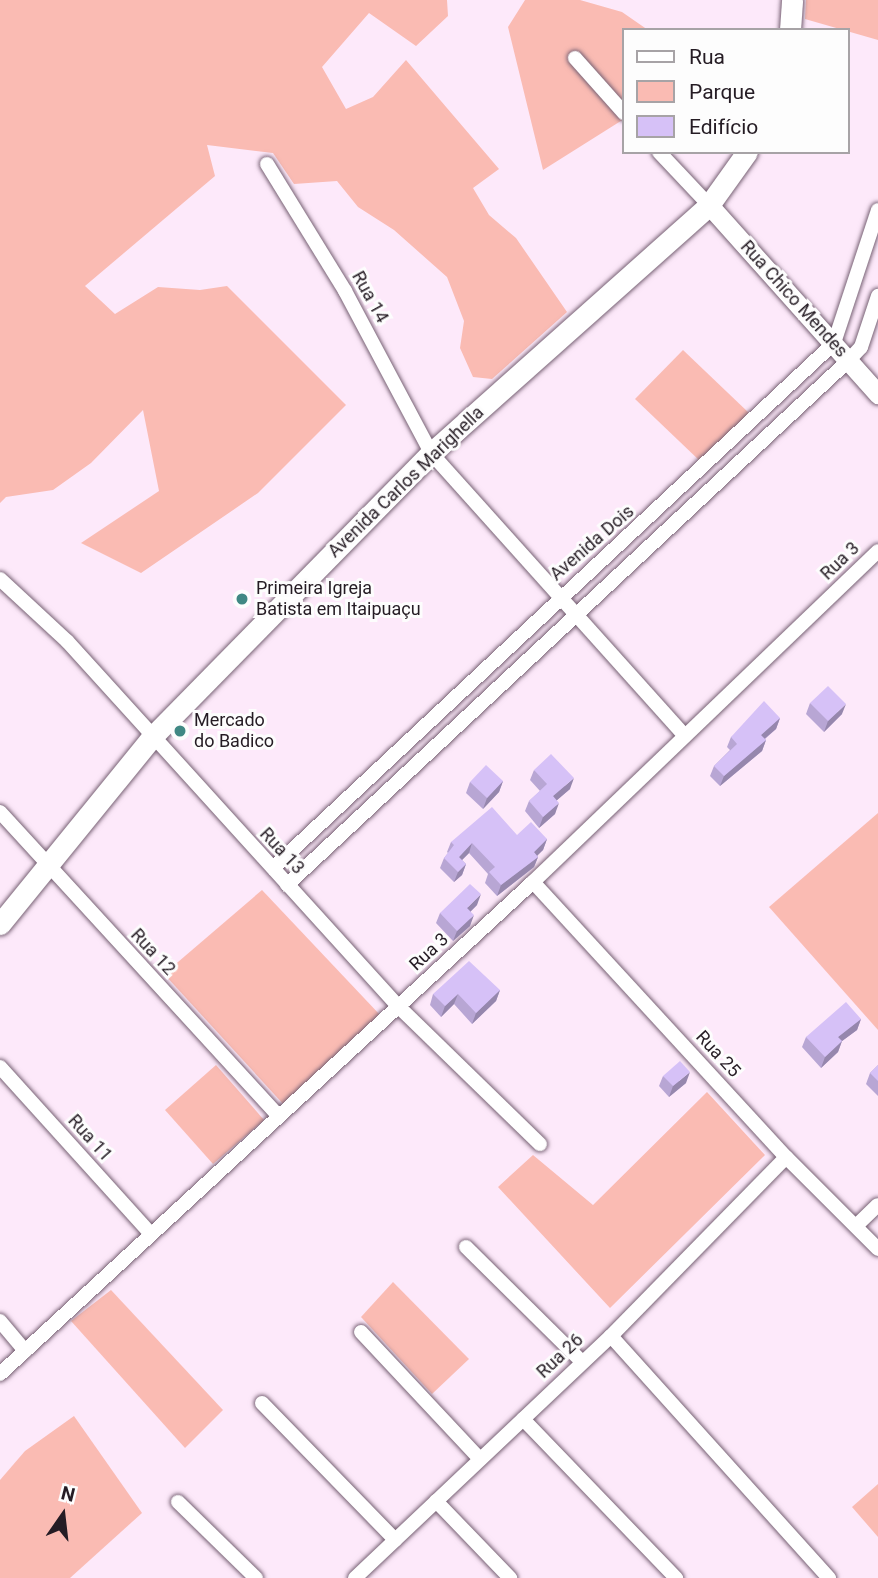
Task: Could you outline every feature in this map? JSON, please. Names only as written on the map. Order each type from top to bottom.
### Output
[{"type":"main road","points":[[790,28],[792,0]]},
{"type":"main road","name":"Avenida Carlos Marighella","points":[[0,924],[151,738],[431,453],[709,205],[746,154]]},
{"type":"main road","name":"Rua Chico Mendes","points":[[709,205],[878,394]]},
{"type":"street","points":[[575,58],[622,111]]},
{"type":"street","points":[[661,154],[709,205]]},
{"type":"street","name":"Rua 14","points":[[267,163],[345,291],[431,453],[685,736]]},
{"type":"street","name":"Avenida Dois","points":[[272,869],[559,597],[641,527],[834,343],[878,210]]},
{"type":"street","points":[[287,885],[573,613],[848,361],[861,346],[878,296]]},
{"type":"street","name":"Rua 3","points":[[0,1374],[533,882],[878,551]]},
{"type":"street","name":"Rua 13","points":[[0,579],[67,641],[151,738],[398,1006],[540,1144]]},
{"type":"street","name":"Rua 12","points":[[0,812],[279,1117]]},
{"type":"street","name":"Rua 25","points":[[533,882],[786,1157],[878,1249]]},
{"type":"street","name":"Rua 11","points":[[0,1067],[151,1234]]},
{"type":"street","name":"Rua 26","points":[[355,1578],[581,1361],[611,1336],[786,1157]]},
{"type":"street","points":[[856,1226],[878,1205]]},
{"type":"street","points":[[466,1247],[581,1361]]},
{"type":"street","points":[[0,1321],[25,1351]]},
{"type":"street","points":[[361,1332],[480,1459]]},
{"type":"street","points":[[611,1336],[829,1578]]},
{"type":"street","points":[[262,1403],[395,1541]]},
{"type":"street","points":[[523,1419],[676,1578]]},
{"type":"street","points":[[436,1501],[510,1578]]},
{"type":"street","points":[[178,1502],[256,1578]]},
{"type":"green space","points":[[0,0],[447,0],[448,16],[416,46],[369,13],[322,67],[346,109],[373,97],[406,60],[499,169],[473,188],[489,215],[516,238],[567,312],[492,379],[473,377],[460,348],[464,321],[447,277],[394,230],[358,207],[337,181],[294,184],[273,153],[207,145],[215,176],[85,286],[115,314],[158,287],[200,290],[227,286],[346,405],[258,493],[141,573],[81,543],[159,491],[143,410],[91,463],[53,490],[6,497],[0,503]]},
{"type":"green space","points":[[525,0],[580,0],[622,12],[645,28],[622,28],[622,120],[543,170],[508,27]]},
{"type":"green space","points":[[806,0],[878,0],[878,40],[850,32],[850,28],[836,28],[805,19]]},
{"type":"green space","points":[[683,350],[749,413],[701,462],[635,399]]},
{"type":"green space","points":[[878,813],[878,1030],[769,907]]},
{"type":"green space","points":[[262,890],[381,1016],[285,1106],[164,974]]},
{"type":"green space","points":[[216,1065],[264,1120],[213,1164],[165,1110]]},
{"type":"green space","points":[[707,1092],[765,1155],[610,1308],[498,1187],[533,1155],[593,1205]]},
{"type":"green space","points":[[393,1282],[469,1359],[432,1394],[361,1317]]},
{"type":"green space","points":[[111,1290],[223,1410],[185,1448],[71,1321]]},
{"type":"green space","points":[[74,1416],[142,1513],[70,1578],[0,1578],[0,1480],[25,1451]]},
{"type":"green space","points":[[878,1484],[878,1537],[852,1507]]},
{"type":"building","points":[[828,686],[846,704],[828,721],[810,703]]},
{"type":"building","points":[[764,701],[780,718],[761,735],[766,740],[724,776],[714,766],[737,744],[731,737]]},
{"type":"building","points":[[551,754],[574,778],[553,796],[559,803],[543,817],[529,801],[547,784],[534,770]]},
{"type":"building","points":[[486,765],[503,781],[487,798],[470,782]]},
{"type":"building","points":[[492,807],[517,835],[531,822],[547,839],[534,852],[538,857],[501,885],[489,872],[495,867],[472,843],[459,857],[466,864],[458,872],[444,858],[454,845],[451,842]]},
{"type":"building","points":[[470,884],[481,894],[467,908],[474,915],[457,931],[440,913]]},
{"type":"building","points":[[469,961],[500,990],[476,1013],[458,994],[445,1006],[433,994]]},
{"type":"building","points":[[846,1002],[861,1019],[838,1037],[842,1041],[825,1057],[806,1037]]},
{"type":"building","points":[[680,1061],[690,1072],[673,1086],[663,1076]]},
{"type":"building","points":[[878,1065],[878,1081],[870,1073]]},
{"type":"place","name":"Primeira Igreja Batista em Itaipuaçu","points":[[242,599]]},
{"type":"place","name":"Mercado do Badico","points":[[180,731]]}]
